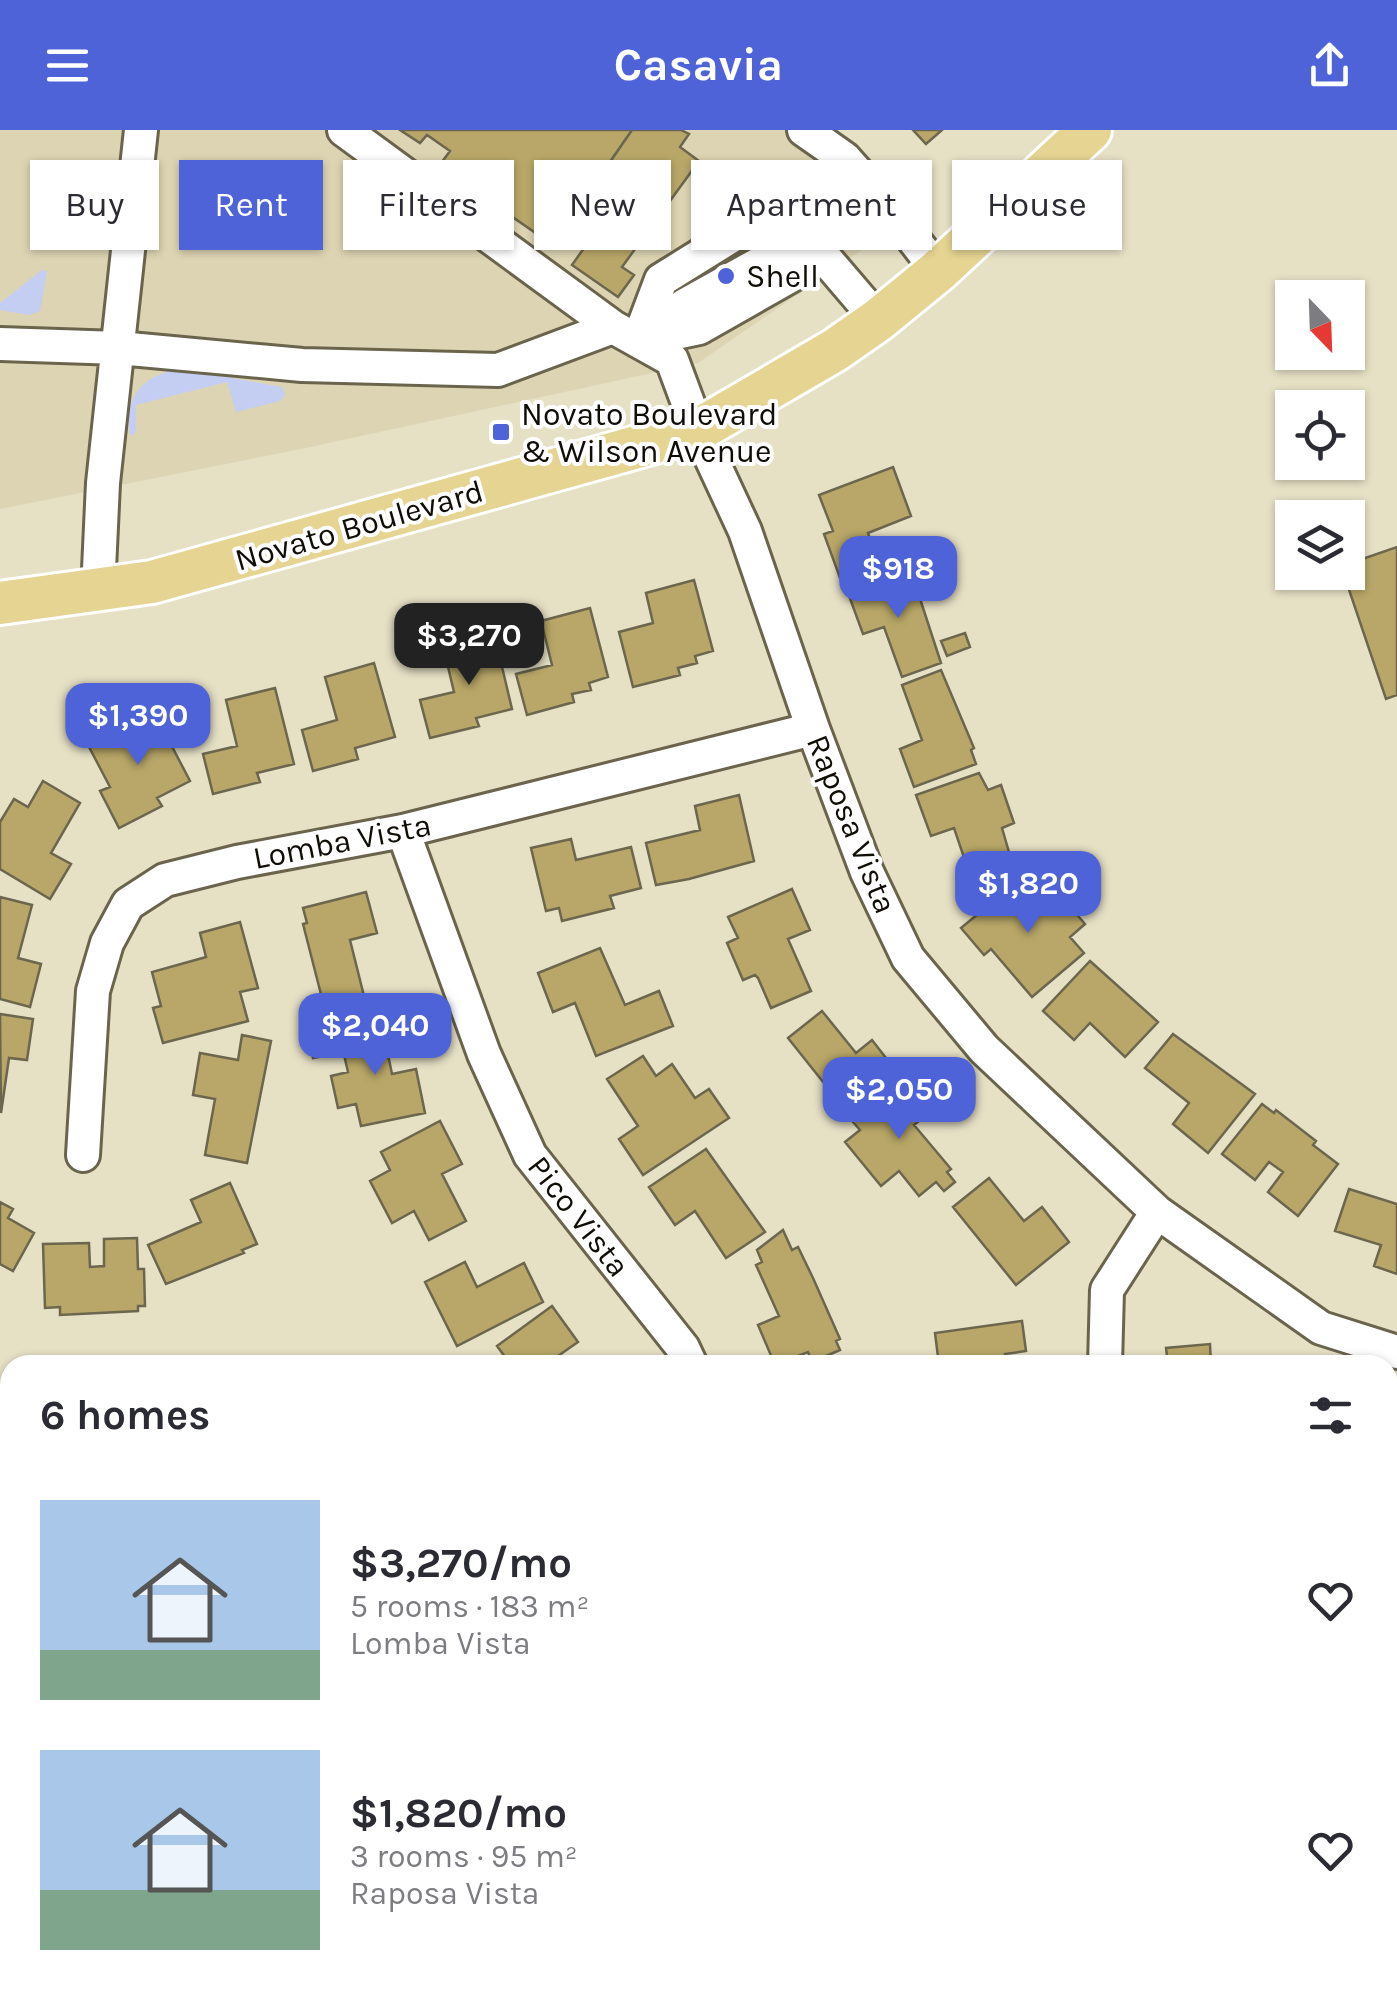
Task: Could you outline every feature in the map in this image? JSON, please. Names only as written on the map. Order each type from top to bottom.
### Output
[{"type":"main road","name":"Novato Boulevard","points":[[0,603],[152,582],[698,430],[835,350],[878,320],[938,271],[1090,130]]},
{"type":"street","points":[[98,591],[104,483],[140,130]]},
{"type":"street","name":"Raposa Vista","points":[[344,130],[625,334],[672,360],[698,430],[745,531],[813,730],[867,872],[908,958],[984,1049],[1156,1212],[1321,1328],[1397,1352]]},
{"type":"street","points":[[804,130],[844,158],[938,271]]},
{"type":"street","points":[[625,334],[660,280],[707,250]]},
{"type":"street","points":[[0,344],[120,348],[302,365],[498,370],[625,334],[699,328],[812,250]]},
{"type":"street","points":[[819,250],[878,320]]},
{"type":"street","name":"Lomba Vista","points":[[83,1155],[93,991],[107,942],[128,904],[165,880],[403,831],[813,730]]},
{"type":"street","name":"Pico Vista","points":[[403,831],[484,1054],[530,1155],[686,1355]]},
{"type":"street","points":[[1105,1355],[1108,1290],[1156,1212]]},
{"type":"shaded area","points":[[0,130],[830,130],[871,160],[691,160],[691,250],[862,250],[698,363],[0,509]]},
{"type":"shaded area","points":[[42,270],[47,271],[40,311],[29,315],[0,310],[0,303]]},
{"type":"shaded area","points":[[171,371],[282,387],[285,395],[280,401],[236,412],[227,382],[136,405],[136,432],[130,436],[129,413],[136,394],[150,380]]},
{"type":"building","points":[[400,130],[632,130],[611,160],[534,160],[534,232],[514,218],[514,160],[443,160],[450,151],[427,135],[420,143]]},
{"type":"building","points":[[632,130],[681,130],[689,134],[680,147],[698,160],[691,160],[691,172],[671,200],[671,160],[611,160]]},
{"type":"building","points":[[913,130],[942,130],[926,144]]},
{"type":"building","points":[[583,250],[634,250],[622,267],[634,275],[618,297],[572,265]]},
{"type":"building","points":[[893,467],[911,516],[868,533],[879,563],[840,578],[824,534],[833,531],[819,495]]},
{"type":"building","points":[[1397,547],[1397,695],[1386,699],[1349,590],[1365,590],[1365,558]]},
{"type":"building","points":[[911,571],[941,663],[902,677],[884,627],[863,634],[848,593]]},
{"type":"building","points":[[694,580],[713,651],[695,656],[697,663],[678,668],[680,675],[633,687],[619,632],[653,623],[646,593]]},
{"type":"building","points":[[590,608],[608,677],[589,683],[591,690],[572,694],[574,702],[527,715],[516,674],[552,665],[541,621]]},
{"type":"building","points":[[494,633],[512,709],[476,718],[479,726],[430,738],[420,700],[454,692],[443,646]]},
{"type":"building","points":[[965,633],[970,647],[947,656],[941,641]]},
{"type":"building","points":[[374,663],[395,737],[355,748],[358,759],[313,771],[302,730],[337,720],[325,677]]},
{"type":"building","points":[[941,670],[974,748],[971,750],[976,764],[914,787],[900,749],[922,740],[902,685]]},
{"type":"building","points":[[275,688],[294,764],[257,773],[260,782],[213,794],[203,754],[237,746],[226,700]]},
{"type":"building","points":[[153,710],[190,781],[157,798],[162,806],[119,828],[100,791],[110,787],[88,745]]},
{"type":"building","points":[[979,773],[988,790],[1001,785],[1014,823],[1002,828],[1013,866],[972,881],[954,828],[931,836],[916,795]]},
{"type":"building","points":[[43,781],[80,803],[51,853],[71,864],[50,899],[0,869],[0,822],[14,799],[28,807]]},
{"type":"building","points":[[739,795],[754,861],[656,885],[646,843],[700,830],[695,806]]},
{"type":"building","points":[[571,839],[576,860],[631,847],[641,888],[610,896],[614,908],[562,921],[559,908],[546,911],[531,848]]},
{"type":"building","points":[[1018,881],[1039,905],[1042,902],[1046,907],[1060,895],[1085,924],[1070,937],[1084,953],[1032,997],[991,949],[984,955],[961,928]]},
{"type":"building","points":[[792,889],[810,930],[788,939],[811,991],[771,1008],[755,975],[743,980],[727,943],[738,938],[728,917]]},
{"type":"building","points":[[366,892],[377,933],[350,940],[364,996],[324,1006],[303,924],[307,923],[303,908]]},
{"type":"building","points":[[0,897],[32,905],[18,958],[41,964],[30,1007],[0,999]]},
{"type":"building","points":[[240,922],[258,988],[240,992],[248,1021],[163,1043],[153,1008],[161,1006],[152,972],[206,957],[200,933]]},
{"type":"building","points":[[600,948],[625,1005],[659,991],[673,1026],[596,1056],[575,1003],[553,1012],[538,973]]},
{"type":"building","points":[[1090,961],[1158,1022],[1125,1057],[1090,1023],[1074,1040],[1043,1011]]},
{"type":"building","points":[[822,1011],[856,1053],[872,1040],[897,1072],[847,1112],[788,1038]]},
{"type":"building","points":[[0,1014],[33,1019],[27,1060],[9,1058],[1,1113]]},
{"type":"building","points":[[334,1020],[340,1053],[313,1058],[306,1026]]},
{"type":"building","points":[[381,1021],[392,1074],[416,1069],[425,1113],[361,1126],[356,1104],[338,1108],[331,1076],[348,1072],[338,1029]]},
{"type":"building","points":[[1173,1034],[1255,1094],[1208,1153],[1173,1124],[1189,1103],[1145,1068]]},
{"type":"building","points":[[242,1035],[271,1041],[247,1163],[205,1155],[215,1099],[193,1095],[200,1053],[238,1060]]},
{"type":"building","points":[[643,1056],[656,1076],[672,1064],[695,1098],[709,1089],[729,1118],[643,1175],[619,1139],[638,1126],[607,1079]]},
{"type":"building","points":[[904,1079],[931,1111],[914,1125],[951,1169],[947,1172],[955,1182],[944,1191],[936,1182],[919,1196],[899,1171],[881,1186],[845,1142],[860,1130],[853,1122]]},
{"type":"building","points":[[1262,1104],[1316,1141],[1313,1145],[1338,1164],[1298,1216],[1268,1192],[1283,1172],[1269,1162],[1255,1180],[1222,1154]]},
{"type":"building","points":[[440,1121],[462,1164],[442,1174],[466,1221],[429,1240],[414,1211],[392,1223],[370,1181],[390,1170],[381,1152]]},
{"type":"building","points":[[706,1149],[765,1232],[726,1258],[695,1211],[675,1225],[649,1187]]},
{"type":"building","points":[[989,1178],[1024,1221],[1042,1207],[1069,1242],[1016,1285],[953,1207]]},
{"type":"building","points":[[230,1183],[257,1244],[242,1250],[244,1253],[166,1284],[148,1245],[201,1222],[191,1200]]},
{"type":"building","points":[[1349,1189],[1397,1204],[1397,1274],[1374,1266],[1381,1245],[1335,1231]]},
{"type":"building","points":[[0,1202],[13,1209],[8,1218],[34,1233],[13,1271],[0,1264]]},
{"type":"building","points":[[783,1230],[792,1250],[798,1247],[840,1339],[836,1341],[840,1350],[828,1355],[771,1355],[758,1325],[779,1316],[756,1265],[762,1262],[757,1250]]},
{"type":"building","points":[[137,1238],[138,1269],[144,1269],[145,1306],[138,1306],[138,1311],[60,1315],[60,1307],[45,1308],[43,1244],[89,1243],[90,1267],[104,1266],[104,1239]]},
{"type":"building","points":[[465,1262],[477,1287],[524,1263],[543,1302],[457,1346],[425,1282]]},
{"type":"building","points":[[552,1306],[578,1342],[559,1355],[504,1355],[497,1346]]},
{"type":"building","points":[[1022,1321],[1026,1351],[1005,1355],[938,1355],[935,1333]]},
{"type":"building","points":[[1210,1344],[1211,1355],[1167,1355],[1166,1348]]},
{"type":"place","name":"Shell","points":[[726,276]]},
{"type":"place","name":"Novato Boulevard & Wilson Avenue","points":[[501,432]]}]
